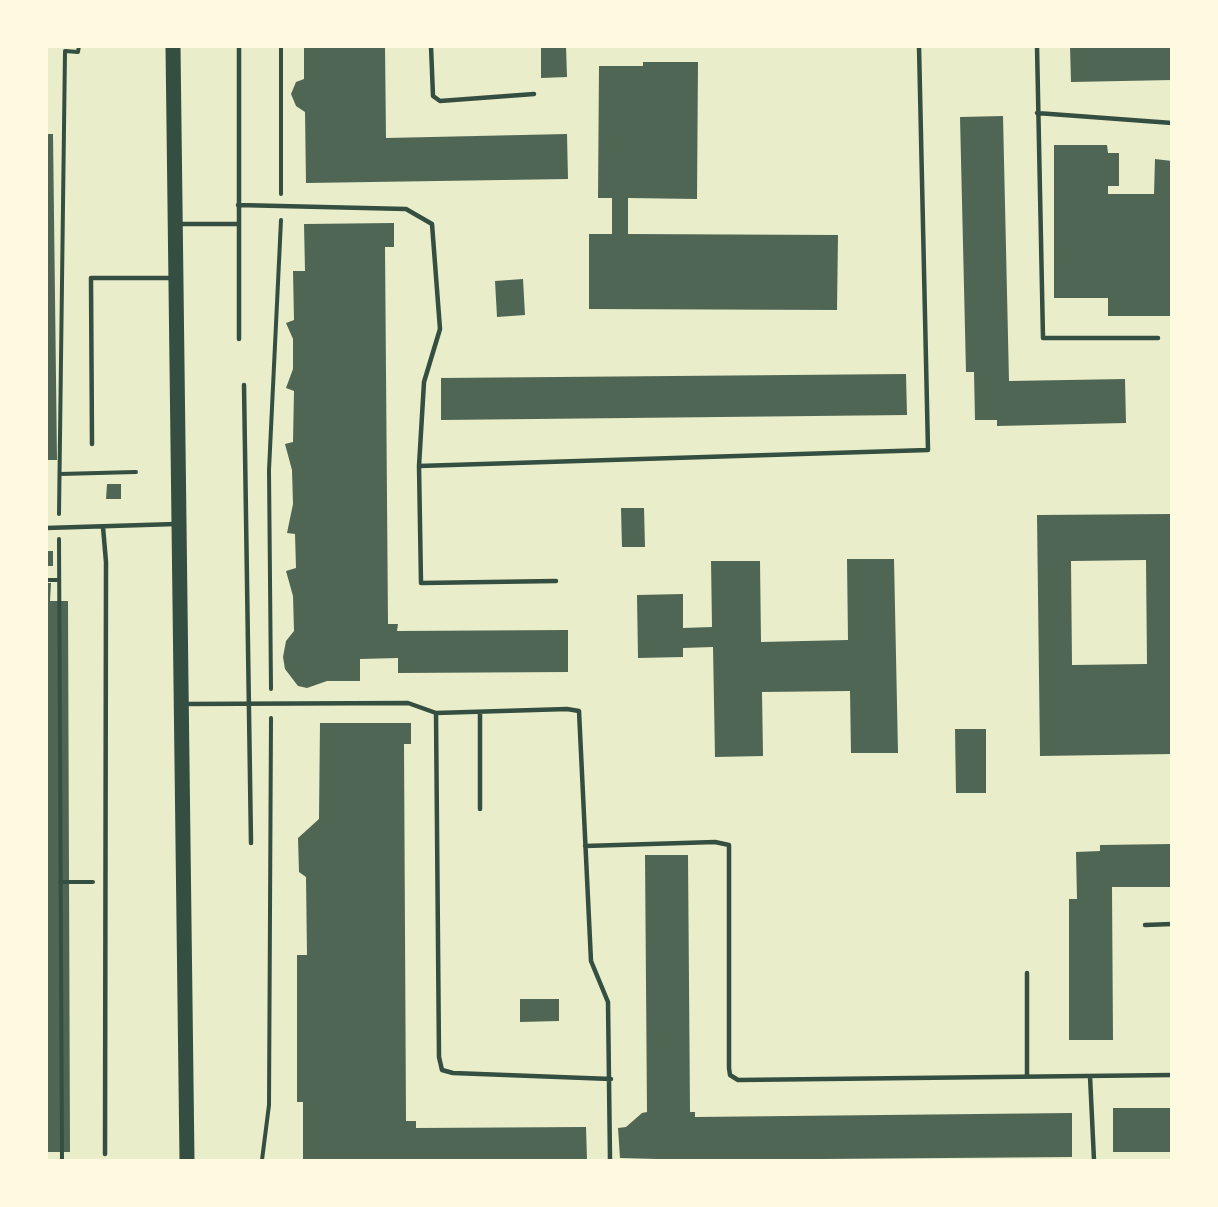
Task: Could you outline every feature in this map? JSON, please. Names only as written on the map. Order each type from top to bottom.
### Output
[{"type":"main road","points":[[173,46],[187,1161]]},
{"type":"lane","points":[[238,46],[239,339]]},
{"type":"lane","points":[[431,46],[433,96],[440,101],[534,94]]},
{"type":"lane","points":[[419,466],[928,450],[919,46]]},
{"type":"lane","points":[[1037,46],[1043,338],[1158,338]]},
{"type":"lane","points":[[1037,113],[1172,123]]},
{"type":"lane","points":[[238,205],[406,209],[432,224],[440,329],[424,382],[419,466],[421,583],[556,581]]},
{"type":"lane","points":[[174,224],[238,224]]},
{"type":"lane","points":[[92,444],[91,278],[175,278]]},
{"type":"lane","points":[[244,385],[251,843]]},
{"type":"lane","points":[[46,528],[178,524]]},
{"type":"lane","points":[[103,527],[106,562],[105,1154]]},
{"type":"lane","points":[[181,704],[408,703],[436,712],[567,709],[579,711],[591,961],[608,1002],[611,1079],[610,1161]]},
{"type":"lane","points":[[436,712],[439,1057],[442,1070],[453,1073],[611,1079]]},
{"type":"lane","points":[[480,712],[480,809]]},
{"type":"lane","points":[[585,846],[715,842],[729,845],[729,1068],[730,1075],[738,1080],[1172,1075]]},
{"type":"lane","points":[[1144,925],[1172,924]]},
{"type":"lane","points":[[1027,973],[1027,1076]]},
{"type":"lane","points":[[1090,1076],[1094,1161]]},
{"type":"path","points":[[62,1161],[59,528],[65,51],[78,52],[79,46]]},
{"type":"path","points":[[262,1161],[269,1105],[272,704],[269,470],[281,205],[281,46]]},
{"type":"path","points":[[60,474],[136,472]]},
{"type":"path","points":[[46,580],[59,580]]},
{"type":"path","points":[[60,882],[81,882]]},
{"type":"building","points":[[304,46],[385,46],[386,138],[567,134],[568,179],[306,183],[305,112],[296,106],[291,94],[296,82],[304,79]]},
{"type":"building","points":[[541,46],[566,46],[567,77],[541,78]]},
{"type":"building","points":[[1070,46],[1172,46],[1172,80],[1071,82]]},
{"type":"building","points":[[643,62],[698,62],[697,199],[628,198],[628,234],[838,235],[837,310],[589,309],[589,234],[612,234],[612,198],[598,198],[599,66],[643,66]]},
{"type":"building","points":[[1003,116],[1009,381],[1125,379],[1126,423],[997,426],[997,420],[975,420],[974,372],[966,372],[960,117]]},
{"type":"building","points":[[46,134],[53,134],[57,460],[46,460]]},
{"type":"building","points":[[1054,145],[1107,145],[1108,153],[1119,153],[1119,186],[1108,186],[1108,194],[1154,194],[1155,159],[1172,161],[1172,316],[1108,316],[1108,298],[1054,298]]},
{"type":"building","points":[[394,223],[394,247],[385,247],[388,624],[398,624],[397,631],[568,630],[568,672],[398,673],[398,658],[360,659],[360,681],[327,681],[307,688],[298,686],[285,669],[283,657],[286,641],[294,631],[293,596],[286,571],[296,568],[295,534],[287,533],[293,504],[292,470],[285,444],[293,442],[294,391],[286,388],[293,369],[293,339],[286,323],[294,320],[293,271],[305,271],[304,224]]},
{"type":"building","points":[[523,279],[525,315],[497,317],[495,281]]},
{"type":"building","points":[[906,374],[907,415],[441,420],[441,378]]},
{"type":"building","points":[[107,484],[121,484],[121,499],[106,499]]},
{"type":"building","points":[[621,508],[644,508],[645,547],[622,547]]},
{"type":"building","points":[[1172,514],[1172,754],[1040,756],[1037,515]],"holes":[[[1146,560],[1147,664],[1072,665],[1071,561]]]},
{"type":"building","points":[[46,551],[53,551],[53,566],[46,566]]},
{"type":"building","points":[[847,559],[894,559],[898,753],[851,753],[850,691],[762,692],[763,756],[715,757],[713,647],[683,648],[683,657],[638,658],[637,595],[683,594],[683,628],[712,627],[711,561],[760,561],[761,642],[848,640]]},
{"type":"building","points":[[46,583],[51,583],[50,601],[68,601],[70,1152],[46,1152]]},
{"type":"building","points":[[320,723],[411,723],[411,744],[404,744],[406,1121],[416,1121],[416,1128],[586,1127],[587,1160],[303,1160],[303,1102],[297,1102],[297,955],[307,955],[306,877],[299,872],[298,838],[319,819]]},
{"type":"building","points":[[955,729],[986,729],[986,793],[956,793]]},
{"type":"building","points":[[1172,844],[1172,887],[1112,887],[1113,1040],[1069,1040],[1069,899],[1077,899],[1076,852],[1100,851],[1100,845]]},
{"type":"building","points":[[645,855],[688,855],[690,1112],[695,1112],[695,1117],[1072,1113],[1072,1157],[695,1160],[620,1158],[618,1128],[626,1127],[642,1113],[647,1112]]},
{"type":"building","points":[[520,999],[559,999],[559,1021],[520,1022]]},
{"type":"building","points":[[1113,1108],[1172,1108],[1172,1152],[1113,1152]]}]
